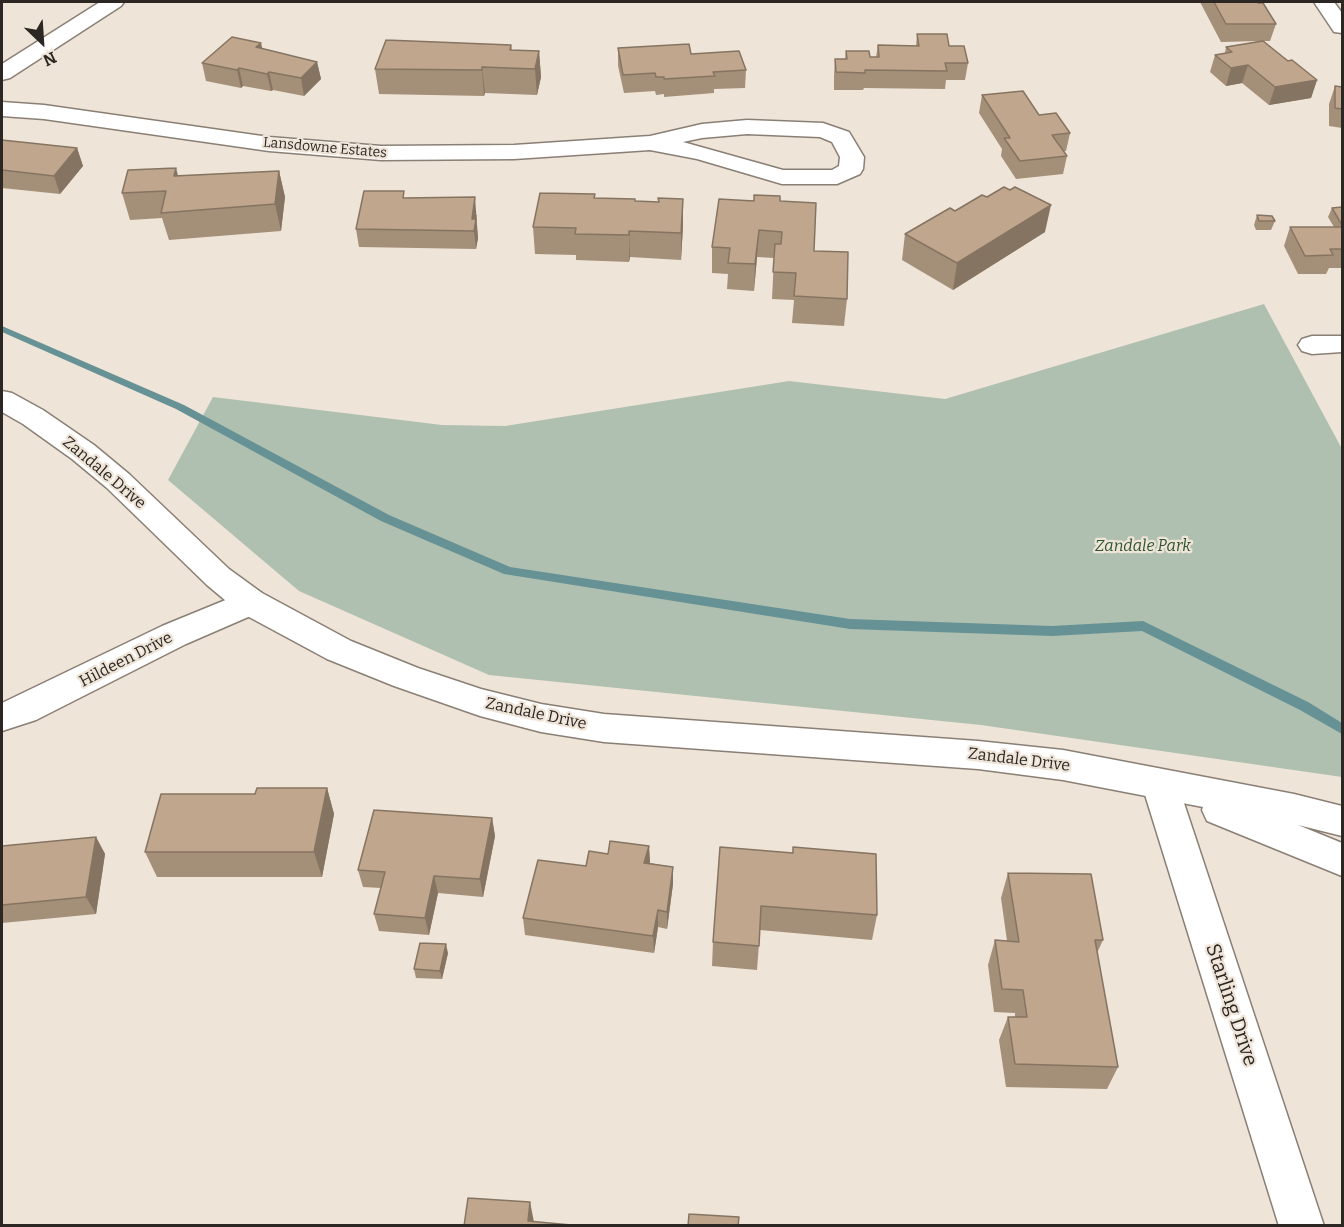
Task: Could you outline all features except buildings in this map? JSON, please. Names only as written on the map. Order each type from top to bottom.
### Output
[{"type":"street","points":[[2,73],[114,2]]},
{"type":"street","points":[[1324,2],[1342,27]]},
{"type":"street","name":"Lansdowne Estates","points":[[2,109],[44,112],[269,144],[381,153],[514,152],[650,143],[702,131],[747,127],[823,130],[841,137],[852,157],[851,170],[837,177],[782,177],[701,153],[650,143]]},
{"type":"street","points":[[1312,345],[1342,344]]},
{"type":"street","name":"Zandale Drive","points":[[2,400],[33,417],[90,458],[118,481],[218,577],[249,602],[339,650],[406,677],[480,702],[541,718],[604,728],[978,754],[1063,765],[1294,809],[1342,821]]},
{"type":"street","name":"Hildeen Drive","points":[[2,717],[33,706],[174,635],[249,602]]},
{"type":"street","name":"Zandale Drive","points":[[1160,785],[1342,860]]},
{"type":"street","name":"Starling Drive","points":[[1160,785],[1302,1226]]},
{"type":"green space","name":"Zandale Park","points":[[1264,304],[1342,449],[1342,777],[981,725],[489,675],[299,591],[168,480],[213,397],[442,425],[505,426],[789,381],[945,399]]},
{"type":"waterway","points":[[2,329],[180,407],[385,518],[508,571],[850,624],[1052,631],[1143,626],[1304,706],[1342,729]]}]
